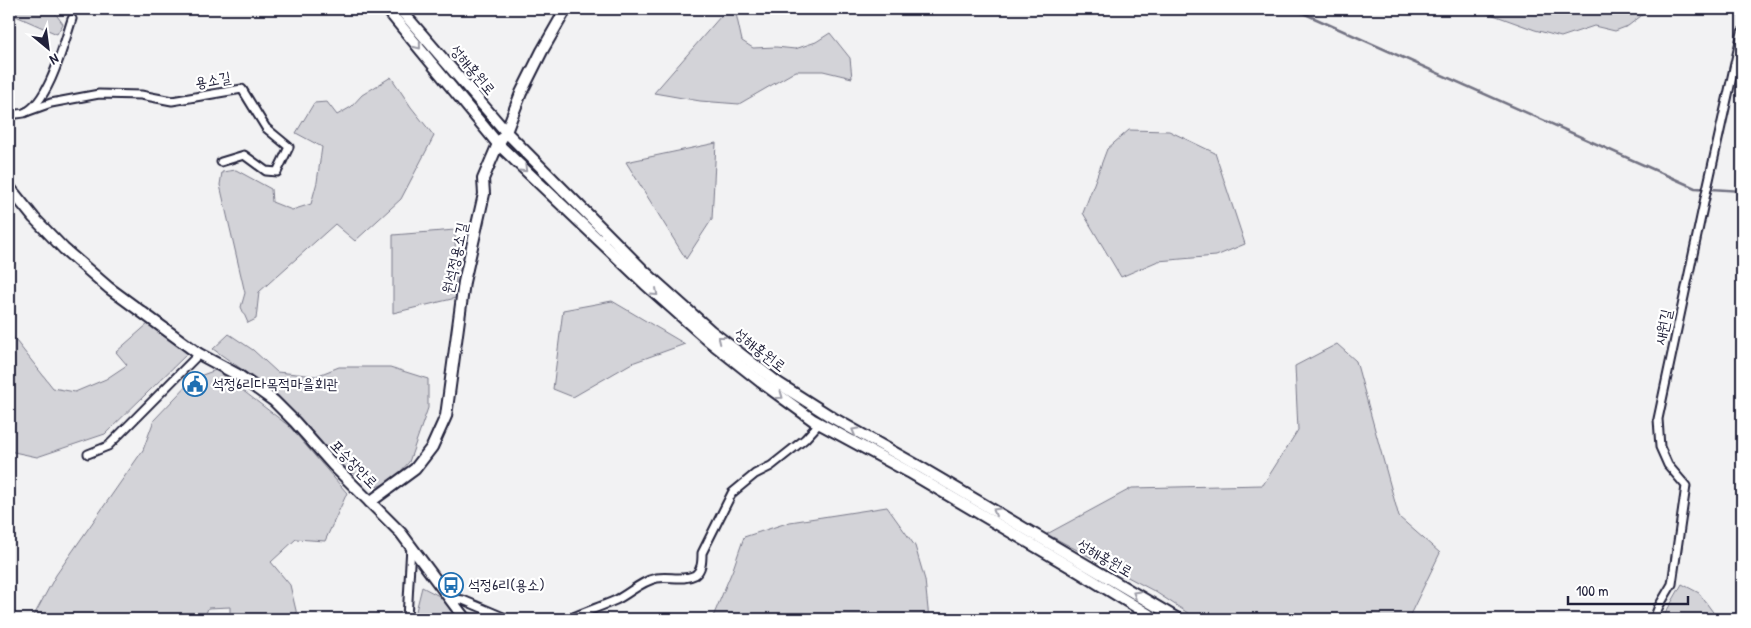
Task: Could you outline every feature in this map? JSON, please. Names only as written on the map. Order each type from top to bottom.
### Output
[{"type":"main road","name":"성해홍원로","points":[[387,9],[498,144],[645,284],[708,340],[813,420],[909,472],[1156,619]]},
{"type":"main road","name":"성해홍원로","points":[[400,9],[506,132],[645,272],[711,331],[778,383],[833,418],[920,466],[1178,619]]},
{"type":"main road","name":"원석정용소길","points":[[370,502],[415,469],[432,447],[446,416],[464,282],[484,194],[483,179],[498,144],[506,132],[521,93],[566,9]]},
{"type":"main road","name":"포승장안로","points":[[9,186],[34,218],[88,271],[200,354],[238,375],[274,402],[295,422],[333,465],[401,532],[465,619]]},
{"type":"street","points":[[26,112],[41,98],[52,80],[72,19]]},
{"type":"street","name":"새원길","points":[[1654,619],[1672,584],[1686,486],[1668,465],[1660,447],[1658,419],[1742,32]]},
{"type":"street","name":"용소길","points":[[9,115],[26,112],[51,102],[99,94],[141,95],[172,101],[242,89],[266,128],[290,147],[277,172],[266,171],[244,155],[221,162]]},
{"type":"street","points":[[88,454],[108,446],[200,354]]},
{"type":"street","points":[[568,619],[617,600],[656,578],[694,576],[702,565],[702,554],[732,493],[755,474],[771,466],[805,439],[816,427]]},
{"type":"street","points":[[407,619],[411,545]]},
{"type":"street","points":[[449,598],[463,600],[508,619]]},
{"type":"shaded area","points":[[9,9],[52,9],[63,24],[57,34],[9,13]]},
{"type":"shaded area","points":[[727,9],[735,9],[742,41],[753,48],[776,47],[795,49],[816,42],[830,33],[850,58],[852,78],[823,71],[796,71],[739,104],[700,101],[654,93]]},
{"type":"shaded area","points":[[1477,9],[1650,9],[1628,26],[1615,31],[1594,26],[1561,37],[1535,30]]},
{"type":"shaded area","points":[[391,77],[411,107],[434,136],[401,199],[355,241],[335,224],[259,292],[256,319],[248,323],[241,307],[245,293],[220,185],[222,172],[236,170],[271,189],[272,202],[292,210],[311,204],[317,182],[322,147],[296,133],[314,103],[327,102],[337,115],[351,107],[362,95]]},
{"type":"shaded area","points":[[1129,130],[1169,131],[1215,153],[1245,244],[1216,256],[1158,261],[1121,277],[1083,213],[1107,149]]},
{"type":"shaded area","points":[[716,143],[712,219],[686,259],[626,162]]},
{"type":"shaded area","points":[[455,230],[456,298],[393,313],[393,235]]},
{"type":"shaded area","points":[[612,301],[685,344],[632,363],[573,397],[553,389],[563,310]]},
{"type":"shaded area","points":[[149,323],[188,353],[105,434],[37,457],[9,451],[9,332],[53,388],[75,392],[106,379],[127,365],[116,352]]},
{"type":"shaded area","points":[[229,334],[253,350],[277,372],[316,376],[339,367],[390,367],[428,379],[428,408],[409,462],[392,481],[373,488],[339,462],[274,392],[213,349]]},
{"type":"shaded area","points":[[1337,344],[1356,361],[1399,517],[1440,553],[1408,619],[1197,619],[1154,591],[1047,534],[1132,488],[1263,485],[1298,430],[1295,366]]},
{"type":"shaded area","points":[[216,370],[289,426],[347,493],[325,541],[296,539],[271,562],[290,585],[298,619],[230,619],[230,607],[208,608],[204,619],[32,619],[56,575],[143,450],[154,420],[194,378]]},
{"type":"shaded area","points":[[887,507],[915,546],[925,580],[929,619],[712,619],[744,537],[790,522]]},
{"type":"shaded area","points":[[1682,584],[1699,593],[1718,619],[1662,619]]},
{"type":"shaded area","points":[[422,587],[483,619],[414,619]]},
{"type":"waterway","points":[[1294,9],[1695,188],[1742,191]]},
{"type":"place","name":"석정6리다목적마을회관","points":[[195,384]]},
{"type":"place","name":"석정6리(용소)","points":[[451,585]]}]
